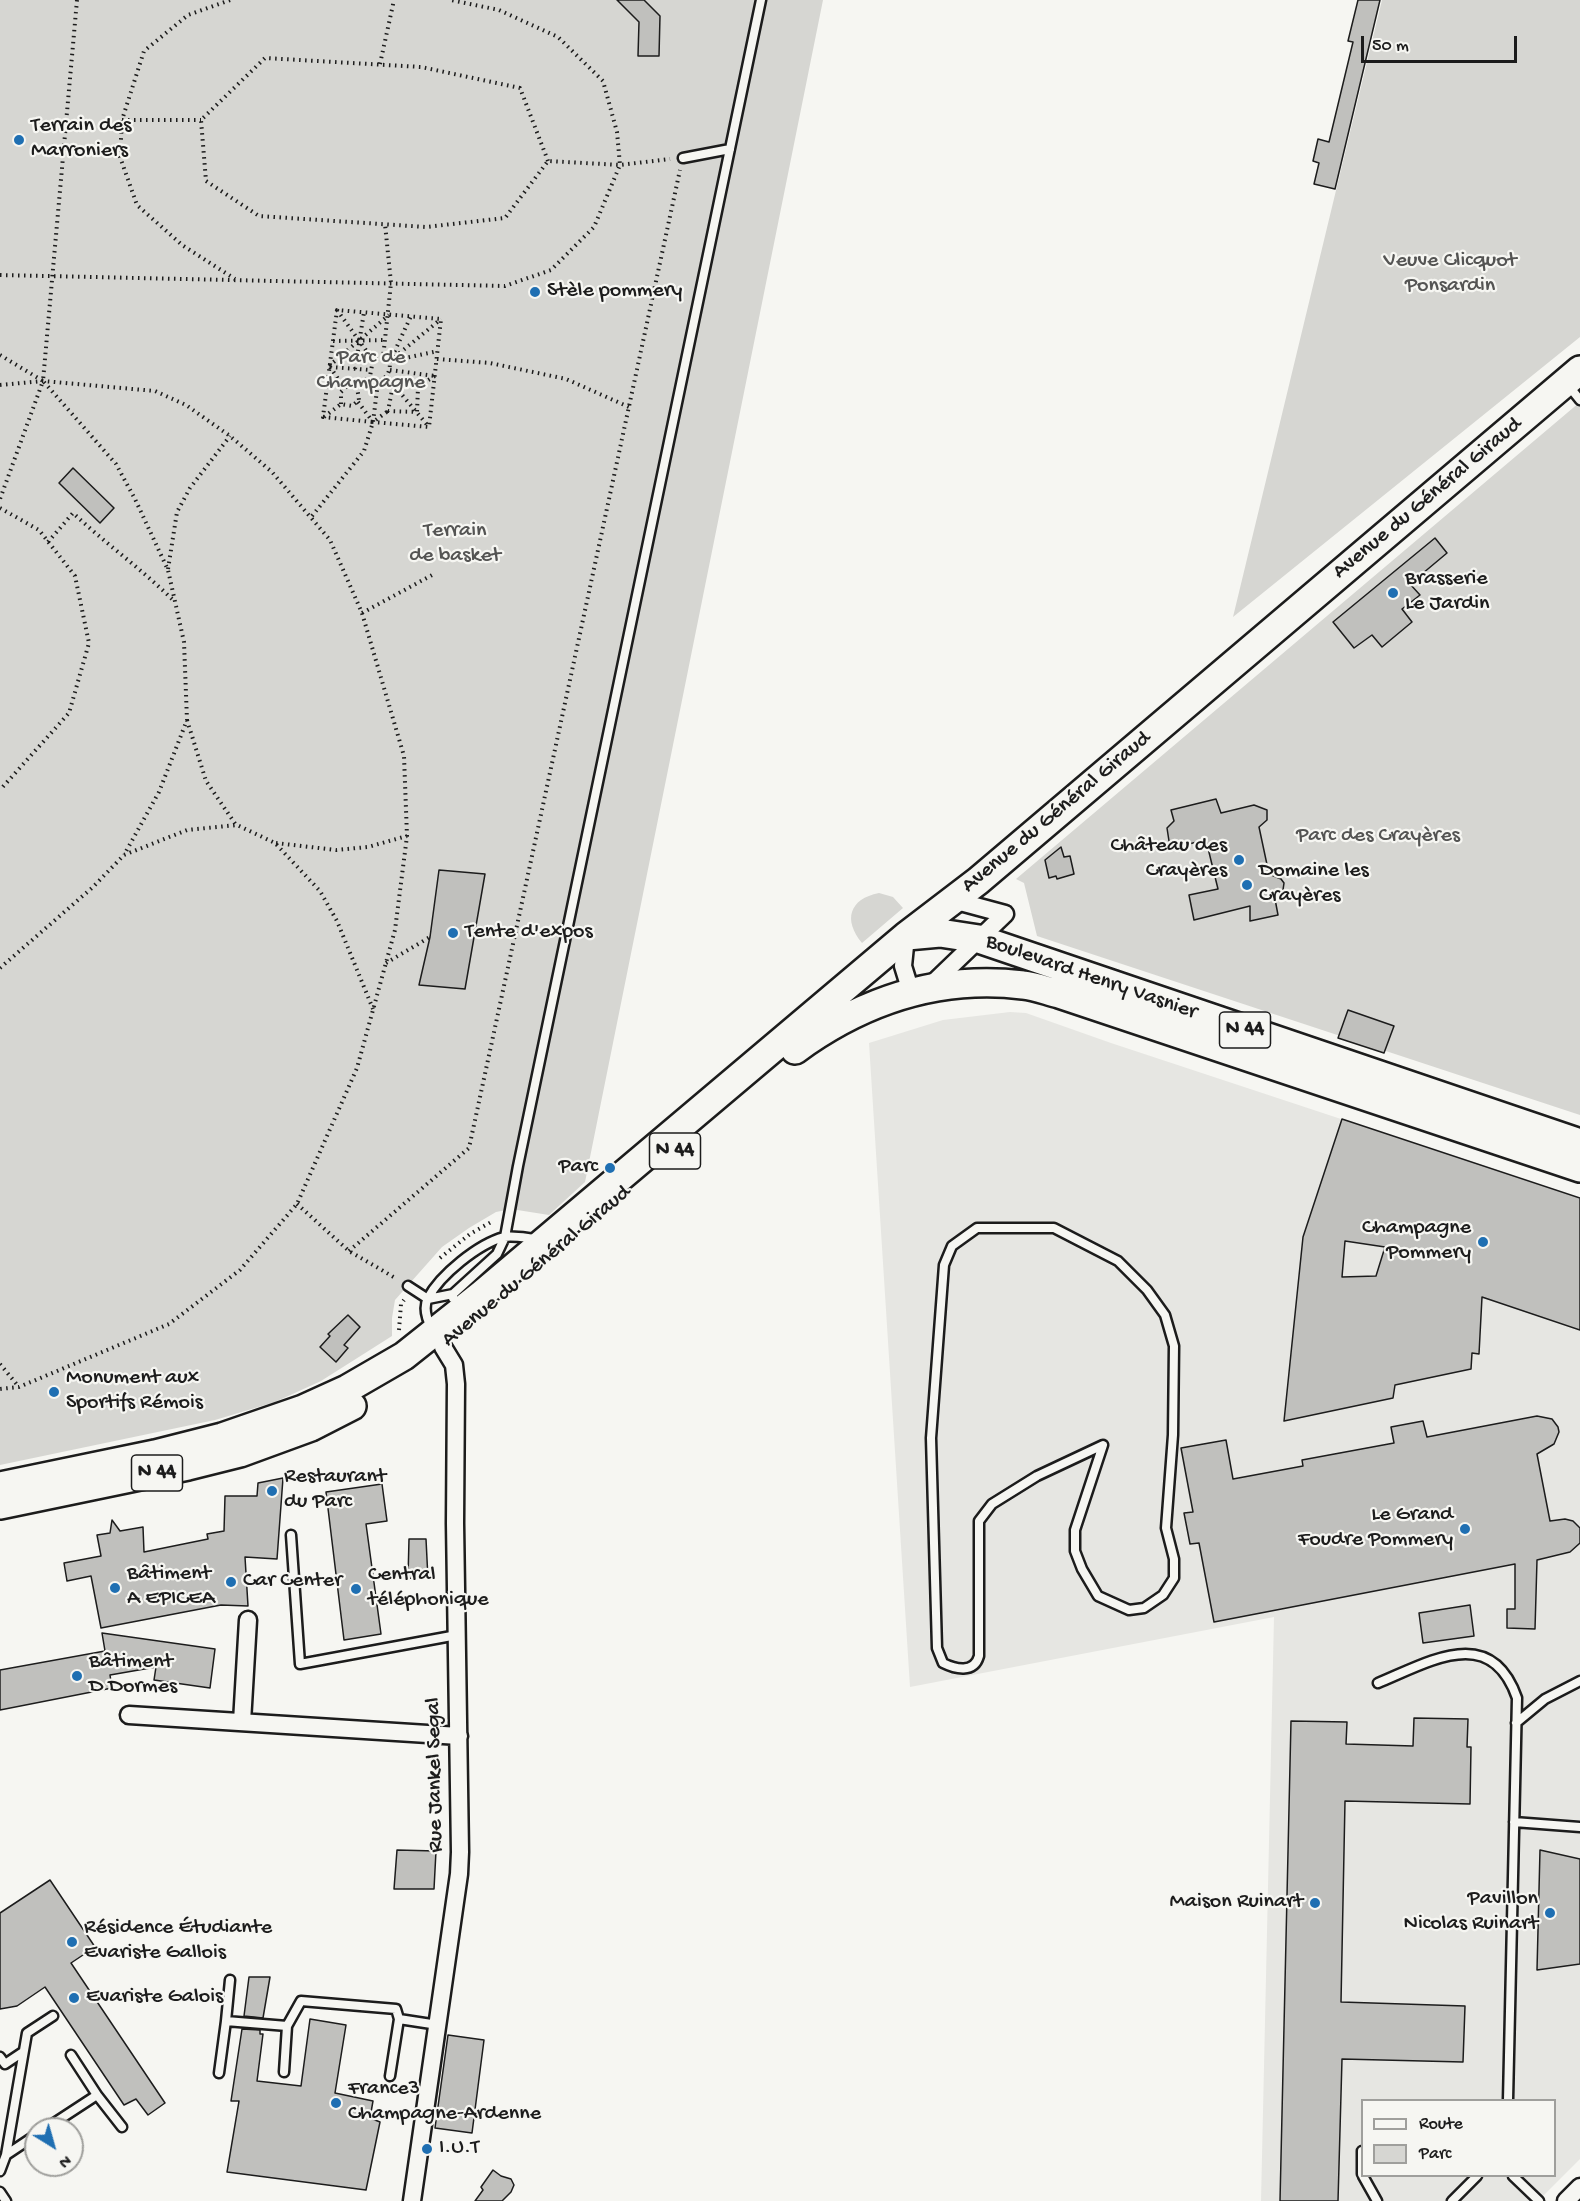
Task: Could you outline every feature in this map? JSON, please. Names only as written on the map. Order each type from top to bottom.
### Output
[{"type":"main road","name":"Avenue du Général Giraud","points":[[0,1505],[240,1453],[311,1427],[357,1403],[413,1369],[448,1318],[546,1240],[906,936],[953,900],[1575,384]]},
{"type":"main road","name":"Boulevard Henry Vasnier","points":[[906,936],[940,933],[979,939],[1580,1143]]},
{"type":"main road","name":"Boulevard Henry Vasnier","points":[[919,991],[961,984],[1007,984],[1024,985],[1059,994],[1580,1168]]},
{"type":"main road","name":"Avenue du Général Giraud","points":[[448,1318],[819,1032],[851,1014],[919,991]]},
{"type":"main road","name":"N 44","points":[[0,1486],[155,1454],[222,1437],[303,1409],[347,1389],[404,1356],[448,1318]]},
{"type":"street","points":[[906,936],[903,966],[919,991],[1005,914],[953,900]]},
{"type":"street","name":"Rue Jankel Segal","points":[[412,2201],[459,1874],[456,1384],[448,1318]]},
{"type":"street","points":[[242,1722],[248,1620]]},
{"type":"street","points":[[129,1715],[459,1736]]},
{"type":"street","points":[[1566,2201],[1580,2187]]},
{"type":"lane","points":[[411,1288],[428,1299],[448,1318],[497,1254],[506,1237],[520,1154],[760,0]]},
{"type":"lane","points":[[682,158],[730,149]]},
{"type":"lane","points":[[977,1228],[1054,1228],[1118,1261],[1147,1290],[1166,1316],[1174,1347],[1173,1434],[1166,1528],[1174,1559],[1173,1578],[1163,1595],[1144,1608],[1129,1610],[1098,1596],[1082,1569],[1075,1551],[1075,1530],[1103,1445],[1037,1476],[992,1504],[979,1521],[977,1662],[968,1668],[956,1669],[943,1663],[937,1648],[931,1438],[944,1266],[952,1246],[977,1228]]},
{"type":"lane","name":"Avenue du Général Giraud","points":[[448,1318],[428,1299],[448,1273],[481,1246],[506,1237],[546,1240]]},
{"type":"lane","points":[[291,1535],[300,1664],[457,1635]]},
{"type":"lane","points":[[1378,1683],[1450,1654],[1475,1655],[1499,1665],[1511,1681],[1517,1698],[1508,2099]]},
{"type":"lane","points":[[1516,1723],[1545,1699],[1580,1681]]},
{"type":"lane","points":[[1514,1822],[1580,1827]]},
{"type":"lane","points":[[219,2073],[230,1980]]},
{"type":"lane","points":[[284,2072],[286,2026],[301,2001],[396,2009],[399,2019],[390,2076]]},
{"type":"lane","points":[[0,2171],[6,2155],[27,2033],[53,2016]]},
{"type":"lane","points":[[399,2019],[439,2025]]},
{"type":"lane","points":[[226,2021],[286,2026]]},
{"type":"lane","points":[[0,2057],[4,2064],[23,2052]]},
{"type":"lane","points":[[71,2055],[97,2095],[122,2127]]},
{"type":"lane","points":[[63,2117],[97,2095]]},
{"type":"lane","points":[[6,2155],[24,2143]]},
{"type":"lane","points":[[1364,2177],[1377,2201]]},
{"type":"lane","points":[[1452,2201],[1475,2177]]},
{"type":"lane","points":[[1515,2177],[1539,2201]]},
{"type":"lane","points":[[0,2192],[6,2201]]},
{"type":"path","points":[[0,499],[43,381],[77,0]]},
{"type":"path","points":[[230,0],[188,15],[144,51],[122,120],[120,157],[137,205],[182,245],[235,279]]},
{"type":"path","points":[[380,64],[394,0]]},
{"type":"path","points":[[0,275],[505,286],[551,270],[594,227],[620,165],[617,132],[603,81],[558,37],[499,10],[451,0]]},
{"type":"path","points":[[122,120],[201,120],[265,58],[421,67],[520,88],[548,161]]},
{"type":"path","points":[[201,120],[206,181],[260,216],[426,227],[505,218],[548,161]]},
{"type":"path","points":[[349,1251],[469,1148],[682,158],[620,165],[548,161]]},
{"type":"path","points":[[384,358],[391,283],[385,224]]},
{"type":"path","points":[[337,310],[441,319]]},
{"type":"path","points":[[337,310],[373,360],[370,376],[357,387],[347,386],[341,392],[341,404]]},
{"type":"path","points":[[323,417],[337,310]]},
{"type":"path","points":[[355,369],[364,312]]},
{"type":"path","points":[[329,366],[389,314]]},
{"type":"path","points":[[378,382],[387,377],[390,361],[411,316]]},
{"type":"path","points":[[429,427],[441,319]]},
{"type":"path","points":[[390,361],[441,319]]},
{"type":"path","points":[[333,341],[386,340]]},
{"type":"path","points":[[373,360],[384,358],[390,361],[438,351]]},
{"type":"path","points":[[0,355],[43,381],[116,464],[135,499],[168,570],[184,642],[187,720],[206,781],[237,825],[275,843],[336,850],[368,848],[407,836]]},
{"type":"path","points":[[437,359],[490,363],[566,379],[629,407]]},
{"type":"path","points":[[329,366],[371,370]]},
{"type":"path","points":[[329,366],[345,389]]},
{"type":"path","points":[[390,370],[435,376]]},
{"type":"path","points":[[370,376],[378,382]]},
{"type":"path","points":[[393,384],[418,387],[435,376]]},
{"type":"path","points":[[387,377],[429,427]]},
{"type":"path","points":[[0,385],[43,381],[155,391],[186,405],[230,436],[272,472],[312,516],[330,540],[362,613],[404,756],[407,836],[395,930],[357,1068],[297,1204],[240,1270],[169,1324],[19,1387],[0,1389]]},
{"type":"path","points":[[312,516],[364,451],[373,422],[378,382]]},
{"type":"path","points":[[388,411],[393,384]]},
{"type":"path","points":[[357,387],[358,402],[373,422]]},
{"type":"path","points":[[417,412],[418,387]]},
{"type":"path","points":[[323,417],[341,404],[352,406],[358,402]]},
{"type":"path","points":[[373,422],[388,411],[417,412]]},
{"type":"path","points":[[323,417],[429,427]]},
{"type":"path","points":[[168,570],[177,512],[190,488],[230,436]]},
{"type":"path","points":[[0,508],[39,530],[75,576],[89,643],[69,713],[0,790]]},
{"type":"path","points":[[48,542],[73,513],[155,582],[175,602]]},
{"type":"path","points":[[362,613],[434,574]]},
{"type":"path","points":[[0,968],[93,887],[124,855],[159,792],[187,720]]},
{"type":"path","points":[[124,855],[187,830],[237,825]]},
{"type":"path","points":[[275,843],[320,891],[337,921],[373,1009]]},
{"type":"path","points":[[386,963],[430,937]]},
{"type":"path","points":[[297,1204],[349,1251],[411,1288],[401,1304],[398,1335]]},
{"type":"path","points":[[0,1364],[19,1387]]},
{"type":"shaded area","name":"Champagne Pommery","points":[[1010,1012],[1026,1013],[1580,1198],[1580,2159],[1538,2201],[1261,2201],[1274,1617],[910,1687],[869,1043],[943,1020]]},
{"type":"green space","name":"Parc de Champagne","points":[[0,0],[823,0],[585,1182],[549,1215],[511,1209],[496,1212],[442,1247],[395,1300],[392,1336],[321,1381],[275,1402],[215,1420],[0,1465]]},
{"type":"green space","name":"Veuve Clicquot Ponsardin","points":[[1382,0],[1580,0],[1580,337],[1233,617]]},
{"type":"green space","name":"Parc des Crayères","points":[[1580,402],[1580,1115],[1037,936],[1024,883],[1016,879]]},
{"type":"green space","points":[[879,893],[893,897],[903,908],[862,943],[852,926],[852,912],[861,900]]},
{"type":"building","points":[[617,0],[644,0],[660,16],[659,56],[638,56],[639,22]]},
{"type":"building","points":[[1358,0],[1380,0],[1335,189],[1314,184],[1319,163],[1313,161],[1318,139],[1329,142],[1353,42],[1348,41]]},
{"type":"building","points":[[73,468],[114,508],[100,523],[59,483]]},
{"type":"building","name":"Brasserie Le Jardin","points":[[1435,538],[1447,553],[1410,584],[1420,595],[1402,609],[1412,622],[1382,647],[1372,635],[1354,648],[1333,622]]},
{"type":"building","name":"Château des Crayères","points":[[1216,799],[1221,813],[1254,805],[1267,810],[1267,820],[1259,827],[1269,874],[1281,879],[1284,883],[1283,890],[1275,899],[1278,915],[1250,921],[1250,906],[1194,920],[1189,895],[1218,889],[1206,840],[1180,846],[1169,841],[1167,828],[1174,821],[1171,810]]},
{"type":"building","points":[[1061,847],[1064,857],[1070,856],[1074,874],[1057,879],[1056,876],[1049,878],[1045,860]]},
{"type":"building","name":"Tente d'expos","points":[[439,870],[485,874],[465,989],[419,985],[430,937]]},
{"type":"building","points":[[1348,1010],[1394,1026],[1384,1053],[1338,1038]]},
{"type":"building","points":[[1342,1119],[1580,1198],[1580,1330],[1482,1297],[1479,1354],[1472,1353],[1471,1369],[1395,1385],[1393,1398],[1284,1421],[1303,1237]],"holes":[[[1345,1241],[1385,1247],[1376,1276],[1342,1277]]]},
{"type":"building","points":[[348,1315],[360,1327],[344,1345],[348,1348],[336,1362],[320,1347],[330,1336],[328,1334]]},
{"type":"building","points":[[1537,1416],[1552,1419],[1559,1432],[1554,1444],[1537,1454],[1550,1521],[1565,1519],[1573,1521],[1580,1528],[1580,1543],[1570,1552],[1537,1560],[1535,1629],[1507,1628],[1507,1609],[1515,1609],[1515,1564],[1214,1622],[1199,1543],[1190,1544],[1184,1513],[1193,1512],[1181,1448],[1226,1440],[1233,1479],[1303,1466],[1302,1460],[1394,1443],[1391,1427],[1423,1421],[1427,1437]]},
{"type":"building","points":[[283,1478],[277,1559],[245,1557],[248,1606],[221,1605],[101,1628],[91,1576],[67,1581],[64,1563],[101,1556],[97,1535],[110,1533],[112,1520],[120,1531],[143,1527],[144,1552],[208,1539],[207,1534],[224,1531],[225,1496],[257,1496],[258,1483]]},
{"type":"building","name":"Central téléphonique","points":[[382,1484],[387,1521],[366,1524],[381,1634],[344,1640],[326,1492]]},
{"type":"building","points":[[409,1539],[426,1539],[428,1579],[408,1578]]},
{"type":"building","points":[[1470,1605],[1474,1636],[1423,1643],[1419,1613]]},
{"type":"building","points":[[102,1633],[215,1649],[210,1688],[154,1680],[156,1667],[110,1675],[112,1688],[0,1710],[0,1670],[105,1651]]},
{"type":"building","name":"Maison Ruinart","points":[[1414,1718],[1468,1719],[1467,1747],[1471,1747],[1470,1804],[1345,1801],[1341,2002],[1465,2006],[1463,2062],[1342,2059],[1338,2201],[1280,2201],[1291,1721],[1347,1722],[1346,1744],[1413,1746]]},
{"type":"building","points":[[397,1850],[436,1851],[434,1889],[394,1889]]},
{"type":"building","name":"Pavillon Nicolas Ruinart","points":[[1540,1850],[1580,1859],[1580,1964],[1537,1970]]},
{"type":"building","name":"Evariste Galois","points":[[50,1880],[95,1947],[71,1963],[165,2103],[148,2115],[136,2099],[124,2105],[45,1987],[17,2006],[0,2009],[0,1913]]},
{"type":"building","points":[[249,1977],[270,1977],[263,2018],[244,2016]]},
{"type":"building","name":"France3 Champagne-Ardenne","points":[[310,2019],[346,2025],[335,2093],[373,2101],[370,2118],[380,2122],[366,2190],[227,2172],[239,2101],[231,2101],[242,2029],[260,2030],[260,2034],[263,2034],[257,2081],[301,2086]]},
{"type":"building","points":[[448,2035],[484,2040],[472,2133],[435,2128]]},
{"type":"building","points":[[493,2170],[511,2179],[514,2185],[511,2192],[502,2201],[475,2201],[483,2190],[481,2187]]},
{"type":"place","name":"Terrain des Marroniers","points":[[19,140]]},
{"type":"place","name":"Stèle pommery","points":[[535,292]]},
{"type":"place","name":"Brasserie Le Jardin","points":[[1393,593]]},
{"type":"place","name":"Château des Crayères","points":[[1239,860]]},
{"type":"place","name":"Domaine les Crayères","points":[[1247,885]]},
{"type":"place","name":"Tente d'expos","points":[[453,933]]},
{"type":"place","name":"Parc","points":[[610,1168]]},
{"type":"place","name":"Champagne Pommery","points":[[1483,1242]]},
{"type":"place","name":"Monument aux Sportifs Rémois","points":[[54,1392]]},
{"type":"place","name":"Restaurant du Parc","points":[[272,1491]]},
{"type":"place","name":"Le Grand Foudre Pommery","points":[[1465,1529]]},
{"type":"place","name":"Car Center","points":[[231,1582]]},
{"type":"place","name":"Bâtiment A EPICEA","points":[[115,1588]]},
{"type":"place","name":"Central téléphonique","points":[[356,1589]]},
{"type":"place","name":"Bâtiment D Dormes","points":[[77,1676]]},
{"type":"place","name":"Maison Ruinart","points":[[1315,1903]]},
{"type":"place","name":"Pavillon Nicolas Ruinart","points":[[1550,1913]]},
{"type":"place","name":"Résidence Étudiante Evariste Gallois","points":[[72,1942]]},
{"type":"place","name":"Evariste Galois","points":[[74,1998]]},
{"type":"place","name":"France3 Champagne-Ardenne","points":[[336,2103]]},
{"type":"place","name":"I.U.T","points":[[427,2149]]},
{"type":"park label","name":"Terrain de basket","points":[[455,544]]}]
